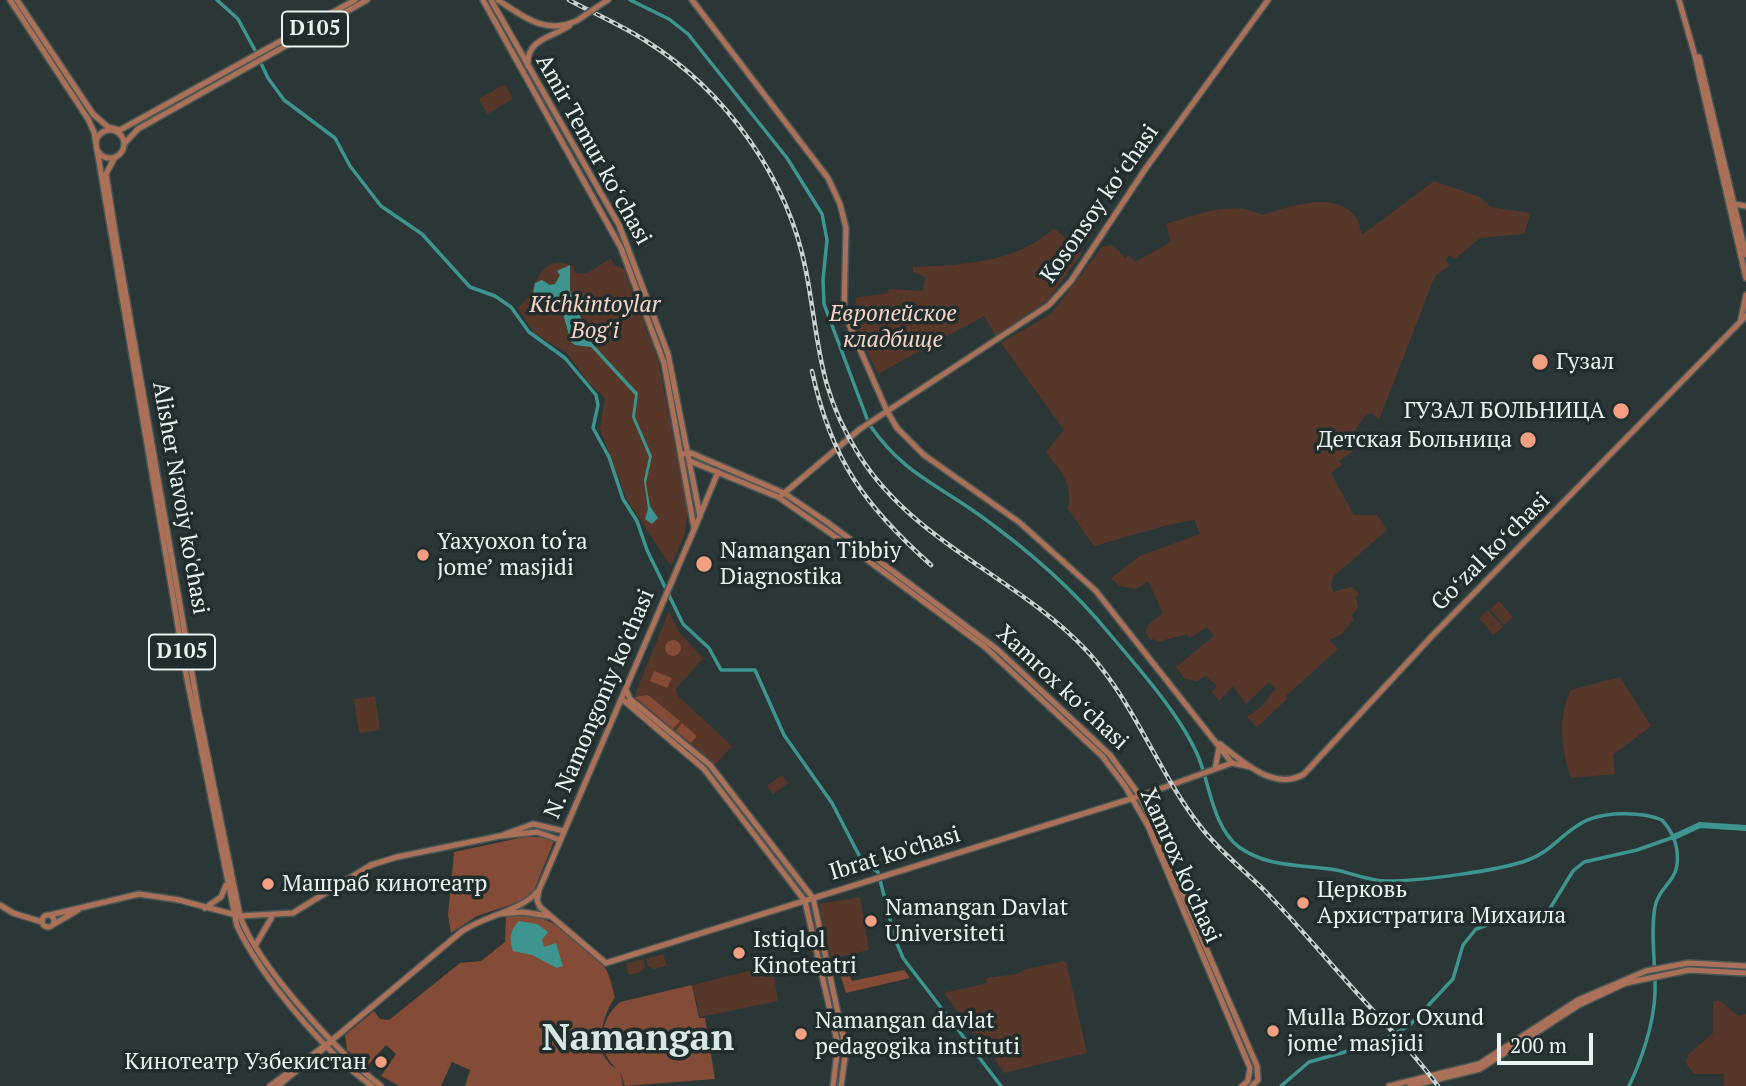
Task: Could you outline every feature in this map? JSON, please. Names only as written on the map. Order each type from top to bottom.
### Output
[{"type":"main road","name":"Alisher Navoiy ko'chasi","points":[[10,0],[88,119],[96,145],[187,679],[227,882],[237,916],[255,946],[327,1044],[381,1086]]},
{"type":"main road","points":[[17,0],[93,114],[121,135],[124,144]]},
{"type":"main road","name":"D105","points":[[262,55],[355,0]]},
{"type":"main road","name":"D105","points":[[96,145],[100,133],[131,126],[367,0]]},
{"type":"main road","name":"Amir Temur koʻchasi","points":[[483,0],[576,155]]},
{"type":"main road","name":"Amir Temur koʻchasi","points":[[491,0],[576,155],[658,333],[686,454],[694,532]]},
{"type":"main road","points":[[498,0],[524,18],[543,26],[560,26],[578,20]]},
{"type":"main road","points":[[692,0],[817,161],[832,186],[846,228],[844,313],[887,411],[916,449],[1019,522],[1096,591],[1232,763],[1251,766]]},
{"type":"main road","name":"Kosonsoy koʻchasi","points":[[782,496],[860,429],[1030,320],[1055,299],[1268,0]]},
{"type":"main road","points":[[1681,0],[1746,255]]},
{"type":"main road","points":[[1681,0],[1746,278]]},
{"type":"main road","points":[[528,67],[528,53],[534,44],[607,1]]},
{"type":"main road","name":"D105","points":[[115,157],[138,129],[254,59]]},
{"type":"main road","points":[[96,145],[102,156],[115,157]]},
{"type":"main road","name":"Alisher Navoiy ko'chasi","points":[[115,157],[106,174],[112,212],[237,916]]},
{"type":"main road","points":[[1734,204],[1746,205]]},
{"type":"main road","points":[[1741,324],[1746,295]]},
{"type":"main road","name":"Goʻzal koʻchasi","points":[[1251,766],[1274,778],[1293,779],[1304,774],[1425,644],[1746,316]]},
{"type":"main road","name":"Amir Temur koʻchasi","points":[[686,454],[690,461],[700,516]]},
{"type":"main road","name":"Xamrox koʻchasi","points":[[686,454],[782,496],[998,650],[1110,755],[1140,796],[1257,1066],[1259,1083],[1252,1086]]},
{"type":"main road","name":"Xamrox ko'chasi","points":[[690,461],[782,496],[985,647],[1102,756],[1133,798],[1148,825],[1250,1068],[1248,1081],[1242,1086]]},
{"type":"main road","points":[[694,532],[719,472]]},
{"type":"main road","name":"N. Namongoniy ko'chasi","points":[[539,890],[694,532]]},
{"type":"main road","points":[[626,689],[630,699],[710,765],[813,898],[846,1050],[841,1086]]},
{"type":"main road","points":[[622,699],[630,699]]},
{"type":"main road","points":[[622,699],[704,769],[805,901],[838,1054],[833,1086]]},
{"type":"main road","points":[[1218,744],[1251,766]]},
{"type":"main road","points":[[1213,769],[1218,744]]},
{"type":"main road","name":"Ibrat ko'chasi","points":[[549,916],[606,962],[1140,796],[1232,763]]},
{"type":"main road","points":[[500,836],[533,824],[564,831]]},
{"type":"main road","points":[[46,917],[139,894],[179,900],[237,916],[273,915],[306,907],[355,872],[397,857],[500,836],[537,832],[560,840]]},
{"type":"main road","points":[[205,908],[221,897],[227,882]]},
{"type":"main road","points":[[278,1086],[461,932],[477,921],[522,904],[539,890]]},
{"type":"main road","points":[[539,890],[538,904],[549,916]]},
{"type":"main road","points":[[522,904],[527,907],[523,912]]},
{"type":"main road","points":[[0,905],[25,916],[54,919],[53,925]]},
{"type":"main road","points":[[46,917],[48,927],[78,910]]},
{"type":"main road","points":[[496,914],[523,912],[549,916]]},
{"type":"main road","points":[[255,946],[273,915]]},
{"type":"main road","name":"D105","points":[[237,916],[254,956],[327,1044],[372,1086]]},
{"type":"main road","points":[[1389,1086],[1479,1064],[1578,1000],[1646,974],[1705,962],[1746,967]]},
{"type":"main road","points":[[1666,970],[1706,969],[1746,973]]},
{"type":"main road","points":[[1410,1086],[1480,1069],[1586,1001],[1646,974]]},
{"type":"main road","points":[[828,999],[836,998]]},
{"type":"main road","points":[[270,1086],[327,1044]]},
{"type":"green space","points":[[505,84],[513,99],[487,114],[479,99]]},
{"type":"green space","points":[[1434,181],[1480,197],[1491,207],[1531,213],[1524,234],[1480,238],[1455,259],[1449,255],[1445,260],[1450,265],[1435,276],[1379,420],[1371,413],[1365,416],[1349,439],[1355,450],[1339,461],[1342,465],[1331,473],[1354,515],[1377,515],[1387,530],[1334,576],[1331,584],[1333,592],[1352,587],[1359,594],[1356,597],[1358,607],[1352,615],[1354,620],[1340,635],[1329,640],[1338,649],[1286,696],[1287,699],[1257,727],[1247,717],[1262,706],[1276,688],[1269,682],[1246,704],[1233,686],[1219,701],[1212,692],[1217,686],[1206,676],[1197,681],[1185,679],[1176,667],[1214,636],[1207,627],[1190,638],[1187,634],[1157,642],[1151,640],[1145,632],[1149,624],[1163,613],[1148,581],[1137,589],[1119,586],[1111,578],[1140,556],[1200,534],[1194,520],[1094,546],[1068,509],[1067,485],[1046,452],[1064,430],[1001,343],[1052,313],[1102,247],[1113,245],[1125,258],[1129,255],[1135,262],[1171,242],[1166,224],[1226,208],[1250,210],[1262,215],[1312,202],[1337,204],[1348,210],[1358,221],[1362,235]]},
{"type":"green space","name":"Европейское кладбище","points":[[1054,228],[1082,253],[1048,300],[996,336],[984,316],[878,374],[852,320],[860,318],[855,298],[888,293],[889,289],[923,291],[925,277],[913,272],[913,267],[988,260],[1023,249]]},
{"type":"green space","name":"Kichkintoylar Bog'i","points":[[611,258],[614,265],[624,269],[658,360],[688,510],[685,533],[671,566],[627,500],[600,429],[605,398],[588,382],[567,353],[534,333],[518,308],[528,297],[539,275],[549,265],[563,263],[573,266],[575,273],[580,274],[590,272]]},
{"type":"green space","points":[[1499,601],[1513,617],[1504,625],[1490,609]]},
{"type":"green space","points":[[1488,610],[1503,627],[1493,635],[1479,618]]},
{"type":"green space","points":[[669,611],[678,631],[703,658],[676,689],[678,696],[732,746],[714,766],[634,697]]},
{"type":"green space","points":[[1620,677],[1651,726],[1613,755],[1615,774],[1571,778],[1565,755],[1562,723],[1571,690]]},
{"type":"green space","points":[[375,696],[380,730],[359,733],[354,699]]},
{"type":"green space","points":[[782,775],[788,783],[773,794],[767,786]]},
{"type":"green space","points":[[860,897],[869,950],[831,959],[819,904]]},
{"type":"green space","points":[[663,954],[667,966],[654,969],[648,966],[646,959]]},
{"type":"green space","points":[[643,959],[645,967],[641,972],[629,975],[626,964]]},
{"type":"green space","points":[[1066,961],[1087,1053],[1004,1073],[987,1046],[985,1047],[944,993],[987,983],[986,978],[1017,974],[1026,969]]},
{"type":"green space","points":[[772,965],[778,1001],[700,1017],[693,985]]},
{"type":"green space","points":[[1719,1000],[1738,1016],[1746,1014],[1746,1086],[1724,1086],[1724,1074],[1694,1074],[1685,1062],[1689,1054],[1713,1033],[1713,1002]]},
{"type":"shaded area","points":[[673,640],[681,648],[673,656],[665,648]]},
{"type":"shaded area","points":[[654,671],[672,678],[667,688],[650,681]]},
{"type":"shaded area","points":[[648,695],[680,721],[673,729],[635,697]]},
{"type":"shaded area","points":[[682,723],[697,736],[691,743],[676,731]]},
{"type":"shaded area","points":[[524,837],[545,837],[554,841],[531,898],[477,916],[451,933],[448,915],[454,852]]},
{"type":"shaded area","points":[[524,913],[546,920],[568,932],[598,957],[606,969],[615,997],[606,1015],[601,1035],[603,1055],[609,1063],[617,1069],[605,1053],[602,1035],[608,1017],[620,1002],[692,985],[699,1018],[705,1018],[715,1079],[625,1086],[620,1071],[623,1086],[465,1086],[470,1070],[452,1062],[441,1086],[399,1086],[381,1076],[396,1054],[386,1045],[367,1066],[347,1050],[345,1035],[374,1011],[380,1019],[389,1020],[460,963],[481,961],[505,942],[506,915]]},
{"type":"shaded area","points":[[847,970],[852,981],[904,970],[910,978],[846,993],[839,971]]},
{"type":"water","points":[[570,265],[570,291],[590,341],[638,393],[635,417],[652,456],[646,483],[650,506],[658,518],[652,524],[645,519],[648,509],[644,480],[649,457],[632,417],[635,395],[591,347],[571,342],[560,303],[533,294],[535,283],[542,280],[550,285],[555,284],[560,275],[557,271]]},
{"type":"water","points":[[519,921],[537,924],[548,932],[542,940],[544,947],[556,943],[563,966],[557,968],[532,955],[513,951],[511,935]]},
{"type":"waterway","points":[[217,0],[238,19],[257,54]]},
{"type":"waterway","points":[[630,0],[669,19],[688,34],[787,158],[822,214],[827,240],[823,280],[824,304],[869,424],[907,466],[1013,540],[1063,584],[1094,616],[1146,677],[1183,727],[1200,761],[1218,819],[1239,847],[1275,862],[1341,871],[1375,880],[1401,881],[1479,871],[1528,860],[1543,853],[1580,824],[1598,817],[1632,814],[1662,820],[1674,841],[1677,865],[1655,907],[1654,1005],[1646,1041],[1629,1086]]},
{"type":"waterway","points":[[260,61],[284,100],[335,138],[350,166],[381,206],[422,234],[470,287],[495,296],[511,307],[529,332],[565,358],[596,395],[598,405],[593,428],[609,457],[623,499],[637,521],[647,550],[683,624],[709,648],[721,670],[755,670],[784,735],[832,803],[862,861],[878,872],[895,939],[903,958],[1001,1086]]},
{"type":"waterway","points":[[1674,837],[1700,825],[1746,828]]},
{"type":"waterway","points":[[1281,1086],[1309,1062],[1377,1043],[1409,1026],[1453,979],[1463,945],[1476,929],[1493,923],[1532,922],[1549,910],[1573,871],[1584,862],[1637,850],[1674,837]]},
{"type":"railway","points":[[569,0],[637,35],[675,61],[727,111],[769,171],[797,236],[827,387],[845,431],[882,486],[938,537],[1030,602],[1060,625],[1087,651],[1119,693],[1171,783],[1200,826],[1290,917],[1438,1086]]},
{"type":"railway","points":[[812,371],[829,431],[854,479],[887,522],[931,565]]},
{"type":"place","name":"Гузал","points":[[1540,362]]},
{"type":"place","name":"ГУЗАЛ БОЛЬНИЦА","points":[[1621,411]]},
{"type":"place","name":"Детская Больница","points":[[1528,440]]},
{"type":"place","name":"Yaxyoxon to‘ra jome’ masjidi","points":[[423,555]]},
{"type":"place","name":"Namangan Tibbiy Diagnostika","points":[[704,564]]},
{"type":"place","name":"Машраб кинотеатр","points":[[268,884]]},
{"type":"place","name":"Церковь Архистратига Михаила","points":[[1303,903]]},
{"type":"place","name":"Namangan Davlat Universiteti","points":[[871,921]]},
{"type":"place","name":"Istiqlol Kinoteatri","points":[[739,953]]},
{"type":"place","name":"Mulla Bozor Oxund jome’ masjidi","points":[[1273,1031]]},
{"type":"place","name":"Namangan davlat pedagogika instituti","points":[[801,1034]]},
{"type":"place","name":"Кинотеатр Узбекистан","points":[[381,1062]]},
{"type":"district","name":"Namangan","points":[[638,1039]]}]
